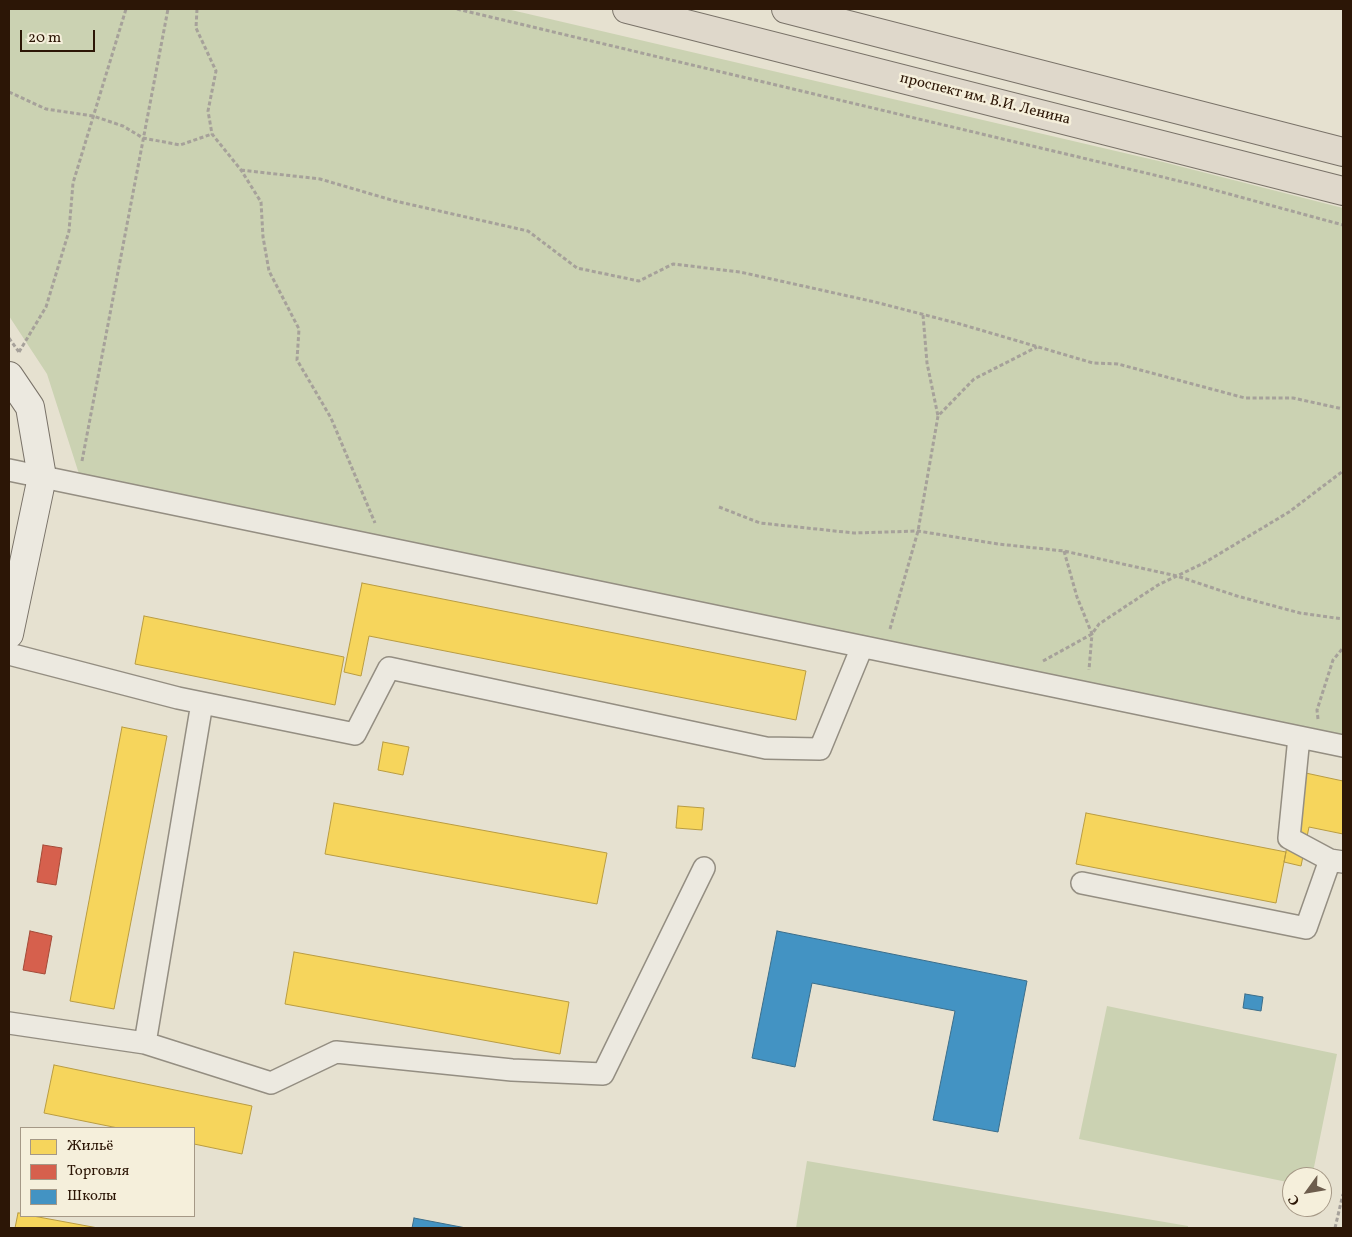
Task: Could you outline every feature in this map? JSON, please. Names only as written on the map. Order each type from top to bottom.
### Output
[{"type":"main road","name":"проспект им. В.И. Ленина","points":[[627,9],[1343,191]]},
{"type":"main road","points":[[786,9],[1343,152]]},
{"type":"street","points":[[9,634],[42,477],[30,407],[14,364]]},
{"type":"street","points":[[9,470],[1343,746]]},
{"type":"street","points":[[9,654],[178,698],[355,734],[389,668],[766,748],[820,749],[862,647]]},
{"type":"street","points":[[145,1044],[202,703]]},
{"type":"street","points":[[1082,883],[1306,928],[1337,861],[1289,838],[1299,737]]},
{"type":"street","points":[[9,1023],[145,1044],[271,1083],[336,1052],[512,1070],[603,1074],[704,868]]},
{"type":"path","points":[[14,364],[46,308],[69,231],[73,183],[126,9]]},
{"type":"path","points":[[77,484],[168,9]]},
{"type":"path","points":[[197,9],[196,28],[216,71],[208,111],[212,134],[241,170],[261,202],[263,237],[269,271],[299,329],[297,360],[331,418],[370,514],[388,548]]},
{"type":"path","points":[[457,9],[1196,185],[1343,225]]},
{"type":"path","points":[[9,92],[46,109],[92,116],[123,126],[143,138],[180,145],[212,134]]},
{"type":"path","points":[[241,170],[320,179],[395,200],[528,231],[577,268],[639,282],[673,264],[740,272],[874,302],[1094,363],[1118,364],[1245,398],[1293,398],[1343,409]]},
{"type":"path","points":[[883,651],[918,531],[938,416],[927,363],[923,315]]},
{"type":"path","points":[[938,416],[974,380],[1037,347]]},
{"type":"path","points":[[1026,680],[1042,661],[1092,634],[1099,624],[1158,585],[1204,563],[1289,512],[1343,471]]},
{"type":"path","points":[[720,507],[760,523],[854,533],[918,531],[998,544],[1064,551],[1177,576],[1237,596],[1300,613],[1343,619]]},
{"type":"path","points":[[1064,551],[1076,597],[1092,634],[1088,693]]},
{"type":"path","points":[[1320,741],[1317,710],[1333,660],[1343,648]]},
{"type":"path","points":[[1335,1228],[1343,1194]]},
{"type":"green space","points":[[9,9],[507,9],[1163,162],[1343,208],[1343,735],[79,474],[47,374],[9,316]]},
{"type":"green space","points":[[1107,1006],[1337,1054],[1314,1167],[1282,1167],[1282,1181],[1079,1139]]},
{"type":"green space","points":[[807,1161],[1188,1226],[1188,1228],[796,1228]]},
{"type":"building: Жильё","points":[[362,583],[806,671],[796,720],[369,636],[361,676],[344,672]]},
{"type":"building: Жильё","points":[[144,616],[344,657],[335,705],[135,664]]},
{"type":"building: Жильё","points":[[122,727],[167,736],[114,1009],[70,1001]]},
{"type":"building: Жильё","points":[[383,742],[409,747],[403,775],[378,770]]},
{"type":"building: Жильё","points":[[1301,772],[1343,781],[1343,834],[1309,827],[1301,866],[1284,862]]},
{"type":"building: Жильё","points":[[334,803],[607,853],[597,904],[325,854]]},
{"type":"building: Жильё","points":[[678,806],[704,808],[702,830],[676,828]]},
{"type":"building: Жильё","points":[[1086,813],[1286,852],[1276,903],[1076,864]]},
{"type":"building: Жильё","points":[[294,952],[569,1002],[560,1054],[285,1004]]},
{"type":"building: Жильё","points":[[54,1065],[252,1106],[242,1154],[195,1144],[195,1127],[113,1127],[44,1113]]},
{"type":"building: Жильё","points":[[18,1213],[20,1213],[20,1217],[38,1217],[98,1228],[15,1228]]},
{"type":"building: Торговля","points":[[43,845],[62,848],[56,885],[37,882]]},
{"type":"building: Торговля","points":[[30,931],[52,936],[45,974],[23,970]]},
{"type":"building: Школы","points":[[777,931],[1027,981],[998,1132],[933,1120],[955,1011],[812,983],[795,1067],[752,1058]]},
{"type":"building: Школы","points":[[1245,994],[1263,997],[1261,1011],[1243,1008]]},
{"type":"building: Школы","points":[[414,1218],[466,1228],[412,1228]]}]
